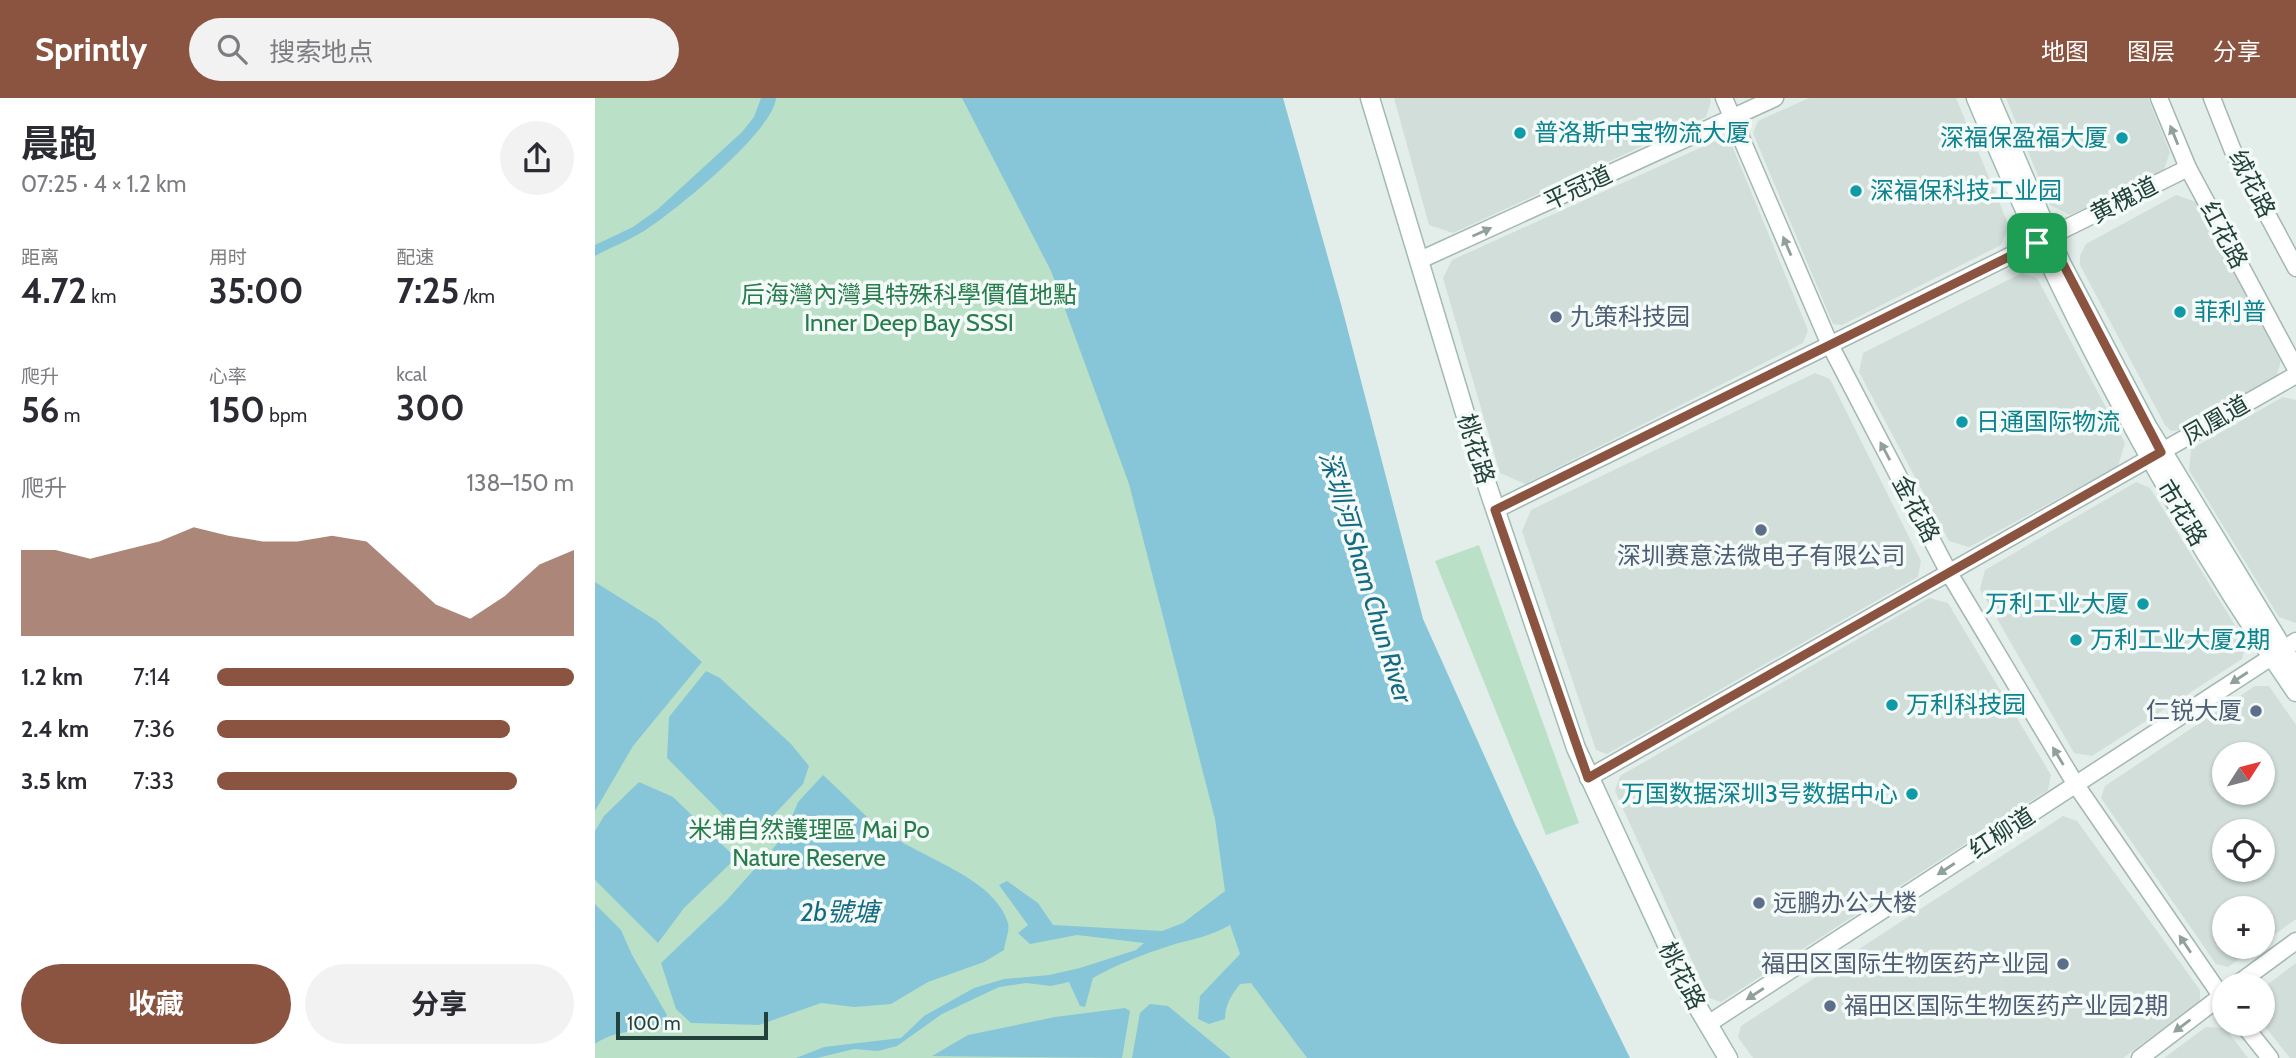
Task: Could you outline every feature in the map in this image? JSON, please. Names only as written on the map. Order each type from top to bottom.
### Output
[{"type":"main road","name":"桃花路","points":[[1370,98],[1495,510],[1588,778],[1690,994],[1728,1058]]},
{"type":"main road","name":"市花路","points":[[1976,98],[2043,240],[2155,455],[2296,670]]},
{"type":"main road","name":"市花路","points":[[1990,98],[2043,240]]},
{"type":"main road","name":"市花路","points":[[2284,649],[2296,692]]},
{"type":"street","name":"金花路","points":[[1724,98],[1830,345],[1949,573],[2076,785],[2212,981]]},
{"type":"street","name":"平冠道","points":[[1420,260],[1775,98]]},
{"type":"street","name":"红花路","points":[[2159,98],[2187,168],[2296,369]]},
{"type":"street","name":"绒花路","points":[[2212,98],[2234,151],[2296,268]]},
{"type":"street","name":"黄槐道","points":[[1495,510],[2187,168]]},
{"type":"street","name":"凤凰道","points":[[1588,778],[2296,374]]},
{"type":"street","name":"红柳道","points":[[1707,1024],[2284,649]]},
{"type":"street","points":[[2252,973],[2296,941]]},
{"type":"street","points":[[2140,1058],[2212,1005]]},
{"type":"street","points":[[2253,1036],[2270,1058]]},
{"type":"shaded area","points":[[1394,98],[1710,98],[1711,102],[1706,117],[1453,233],[1429,225]]},
{"type":"shaded area","points":[[1809,98],[1956,98],[2009,226],[2001,245],[1842,325],[1833,324],[1753,133],[1758,121]]},
{"type":"shaded area","points":[[2006,98],[2148,98],[2170,152],[2163,172],[2070,215],[2050,205]]},
{"type":"shaded area","points":[[1722,138],[1731,143],[1808,330],[1803,343],[1525,484],[1500,473],[1443,278],[1452,260]]},
{"type":"shaded area","points":[[2176,195],[2196,202],[2281,360],[2277,376],[2179,430],[2171,431],[2165,425],[2080,265],[2080,256],[2086,244]]},
{"type":"shaded area","points":[[2022,273],[2037,278],[2125,443],[2118,466],[1969,547],[1949,541],[1859,372],[1863,353]]},
{"type":"shaded area","points":[[1815,373],[1830,379],[1921,561],[1918,577],[1607,754],[1596,750],[1522,531],[1531,510]]},
{"type":"shaded area","points":[[2283,397],[2296,400],[2296,623],[2279,617],[2189,470],[2191,449]]},
{"type":"shaded area","name":"万利科技园","points":[[2136,482],[2150,488],[2246,643],[2242,659],[2092,756],[2074,753],[1980,589],[1985,570]]},
{"type":"shaded area","points":[[1929,598],[1948,603],[2051,775],[2048,790],[1721,1002],[1709,998],[1615,791],[1620,776]]},
{"type":"shaded area","points":[[2255,686],[2269,686],[2296,725],[2296,919],[2275,934],[2275,896],[2212,896],[2212,958],[2101,798],[2105,786]]},
{"type":"shaded area","name":"福田区国际生物医药产业园","points":[[2063,816],[2077,821],[2200,990],[2200,1001],[2123,1058],[1753,1058],[1738,1037],[1741,1026]]},
{"type":"shaded area","points":[[2213,959],[2240,959],[2228,967],[2216,964]]},
{"type":"shaded area","points":[[2296,963],[2296,1058],[2290,1058],[2273,1036],[2275,1036],[2275,979]]},
{"type":"shaded area","points":[[2206,1027],[2212,1027],[2212,1036],[2231,1036],[2248,1058],[2164,1058]]},
{"type":"green space","name":"米埔自然護理區 Mai Po Nature Reserve","points":[[595,98],[1040,98],[1301,1049],[1307,1058],[595,1058]]},
{"type":"green space","points":[[1479,545],[1579,823],[1546,835],[1435,561]]},
{"type":"water","points":[[761,98],[776,98],[771,113],[741,150],[720,170],[644,231],[595,256],[595,245],[633,227],[658,209],[742,132],[754,117]]},
{"type":"water","name":"深圳河 Sham Chun River","points":[[962,98],[1283,98],[1341,304],[1423,619],[1515,824],[1630,1058],[1307,1058],[1251,983],[1240,984],[1237,988],[1227,1005],[1225,1019],[1209,1024],[1198,1019],[1200,996],[1240,954],[1230,925],[1208,935],[1140,956],[1093,978],[1085,1007],[1080,1006],[1069,982],[1051,986],[1026,983],[999,987],[942,1014],[897,1046],[878,1051],[854,1049],[817,1058],[796,1058],[824,1047],[901,1038],[924,1016],[974,988],[1004,979],[1049,975],[1080,968],[1136,950],[1144,943],[1077,935],[1030,944],[1018,933],[1028,925],[999,885],[1007,881],[1038,903],[1053,925],[1162,931],[1183,923],[1225,891],[1215,819],[1129,484],[1051,271]]},
{"type":"water","points":[[595,582],[657,621],[702,662],[633,746],[595,811]]},
{"type":"water","points":[[706,671],[720,678],[791,744],[809,766],[803,784],[749,841],[667,758],[669,717]]},
{"type":"water","name":"2b號塘","points":[[823,775],[883,830],[954,869],[988,893],[1000,907],[1008,923],[1004,950],[984,962],[928,982],[891,1004],[854,1007],[821,1003],[759,1025],[691,1023],[676,1009],[661,963],[726,901],[784,836],[798,802]]},
{"type":"water","points":[[639,782],[673,797],[736,858],[684,908],[658,943],[595,880],[595,831],[604,816]]},
{"type":"water","points":[[595,904],[621,930],[632,955],[667,1015],[662,1025],[618,1034],[595,1044]]},
{"type":"water","points":[[1150,1004],[1168,1006],[1231,1058],[1132,1058],[1140,1013]]},
{"type":"water","points":[[1125,1008],[1130,1011],[1122,1058],[932,1056],[968,1035],[1055,1017]]},
{"type":"place","name":"普洛斯中宝物流大厦","points":[[1520,133]]},
{"type":"place","name":"深福保盈福大厦","points":[[2122,138]]},
{"type":"place","name":"深福保科技工业园","points":[[1856,191]]},
{"type":"place","name":"菲利普","points":[[2180,312]]},
{"type":"place","name":"九策科技园","points":[[1556,317]]},
{"type":"place","name":"日通国际物流","points":[[1962,422]]},
{"type":"place","name":"深圳赛意法微电子有限公司","points":[[1761,530]]},
{"type":"place","name":"万利工业大厦","points":[[2143,604]]},
{"type":"place","name":"万利工业大厦2期","points":[[2076,640]]},
{"type":"place","name":"万利科技园","points":[[1892,705]]},
{"type":"place","name":"仁锐大厦","points":[[2256,711]]},
{"type":"place","name":"万国数据深圳3号数据中心","points":[[1912,794]]},
{"type":"place","name":"远鹏办公大楼","points":[[1759,903]]},
{"type":"place","name":"福田区国际生物医药产业园","points":[[2063,964]]},
{"type":"place","name":"福田区国际生物医药产业园2期","points":[[1830,1006]]},
{"type":"route","points":[[2049,237],[2161,452],[1588,778],[1495,510],[2037,243],[2049,237]]},
{"type":"park label","name":"后海灣內灣具特殊科學價值地點 Inner Deep Bay SSSI","points":[[909,309]]}]
